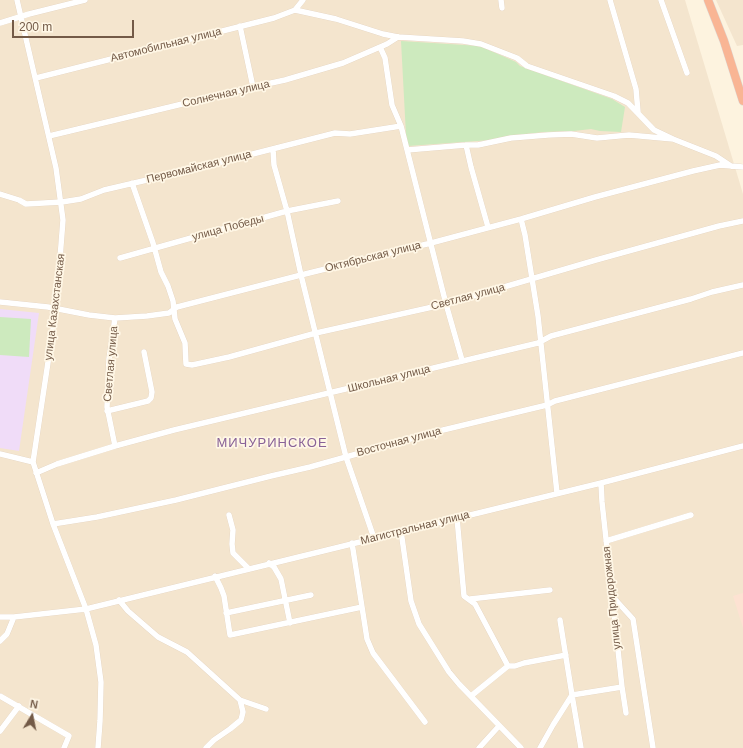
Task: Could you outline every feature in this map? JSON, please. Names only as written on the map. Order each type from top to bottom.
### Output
[{"type":"highway","points":[[708,0],[724,41],[743,101]]},
{"type":"street","name":"улица Казахстанская","points":[[17,0],[50,136],[62,202],[63,233],[56,309],[33,462],[53,524],[86,609],[94,635],[99,664],[101,704],[98,748]]},
{"type":"street","points":[[0,23],[21,16],[85,0]]},
{"type":"street","points":[[303,0],[295,10],[336,19],[383,34],[481,44],[517,58],[526,66],[614,96],[628,103],[654,130],[716,156],[732,166]]},
{"type":"street","points":[[501,0],[502,8]]},
{"type":"street","points":[[610,0],[636,89],[638,112]]},
{"type":"street","points":[[661,0],[687,73]]},
{"type":"street","name":"Автомобильная улица","points":[[36,78],[274,18],[295,10]]},
{"type":"street","points":[[240,26],[253,87]]},
{"type":"street","name":"Солнечная улица","points":[[50,136],[285,80],[343,63],[380,47],[398,36]]},
{"type":"street","points":[[380,47],[385,58],[392,105],[401,126],[446,304],[462,360]]},
{"type":"street","name":"Первомайская улица","points":[[0,194],[19,200],[26,204],[62,202],[81,199],[104,190],[335,133],[350,134],[401,126]]},
{"type":"street","points":[[407,150],[478,145],[512,138],[571,134],[597,138],[628,135],[673,139]]},
{"type":"street","points":[[466,145],[488,227]]},
{"type":"street","points":[[273,149],[274,165],[287,211],[301,275],[346,457],[374,538]]},
{"type":"street","name":"Октябрьская улица","points":[[0,302],[48,307],[89,315],[115,318],[169,313],[177,307],[431,243],[693,171],[720,165],[743,167]]},
{"type":"street","points":[[132,184],[161,272],[173,301],[174,309]]},
{"type":"street","name":"улица Победы","points":[[120,258],[287,211],[338,201]]},
{"type":"street","points":[[521,219],[533,279],[557,493]]},
{"type":"street","name":"Светлая улица","points":[[174,309],[175,319],[185,343],[186,364],[192,365],[244,353],[316,333],[446,304],[682,236],[743,221]]},
{"type":"street","name":"Школьная улица","points":[[36,472],[115,446],[174,430],[330,394],[462,360],[541,342],[551,336],[743,285]]},
{"type":"street","name":"Светлая улица","points":[[115,318],[109,359],[107,411],[115,446]]},
{"type":"street","name":"Светлая улица","points":[[107,411],[148,401],[151,398],[152,392],[144,352]]},
{"type":"street","name":"Восточная улица","points":[[53,524],[176,500],[310,467],[472,422],[547,405],[562,399],[743,353]]},
{"type":"street","name":"Магистральная улица","points":[[0,617],[14,617],[86,609],[214,576],[457,518],[743,446]]},
{"type":"street","points":[[0,454],[33,462]]},
{"type":"street","name":"улица Придорожная","points":[[601,482],[606,541],[626,713]]},
{"type":"street","points":[[229,515],[233,530],[233,553],[248,568]]},
{"type":"street","points":[[606,541],[691,515]]},
{"type":"street","points":[[457,518],[464,596],[475,604],[508,666]]},
{"type":"street","points":[[401,531],[411,601],[419,624],[449,672],[470,696],[521,748]]},
{"type":"street","points":[[352,543],[367,639],[373,653],[425,722]]},
{"type":"street","points":[[269,563],[274,567],[281,580],[290,623]]},
{"type":"street","points":[[214,576],[222,588],[230,635],[362,607]]},
{"type":"street","points":[[470,599],[550,590]]},
{"type":"street","points":[[226,613],[312,595]]},
{"type":"street","points":[[612,596],[632,619],[653,748]]},
{"type":"street","points":[[119,600],[128,611],[158,637],[186,652],[240,700],[266,710]]},
{"type":"street","points":[[0,641],[7,634],[14,617]]},
{"type":"street","points":[[560,620],[581,748]]},
{"type":"street","points":[[470,696],[508,666],[515,666],[566,654]]},
{"type":"street","points":[[540,748],[572,695],[622,687]]},
{"type":"street","points":[[0,696],[69,736],[64,748]]},
{"type":"street","points":[[206,748],[214,740],[241,720],[243,712],[240,700]]},
{"type":"street","points":[[0,731],[19,706]]},
{"type":"street","points":[[479,748],[499,726]]},
{"type":"shaded area","points":[[0,0],[685,0],[743,194],[743,748],[0,748]]},
{"type":"shaded area","points":[[716,0],[743,0],[743,45],[737,46]]},
{"type":"shaded area","points":[[0,309],[39,313],[19,451],[0,448]]},
{"type":"shaded area","points":[[743,593],[743,628],[733,596]]},
{"type":"green space","points":[[401,41],[480,46],[516,62],[520,66],[612,99],[625,107],[621,132],[591,129],[543,132],[491,140],[408,146],[406,135]]},
{"type":"green space","points":[[0,317],[31,319],[29,357],[0,355]]},
{"type":"district","name":"МИЧУРИНСКОЕ","points":[[272,443]]}]
